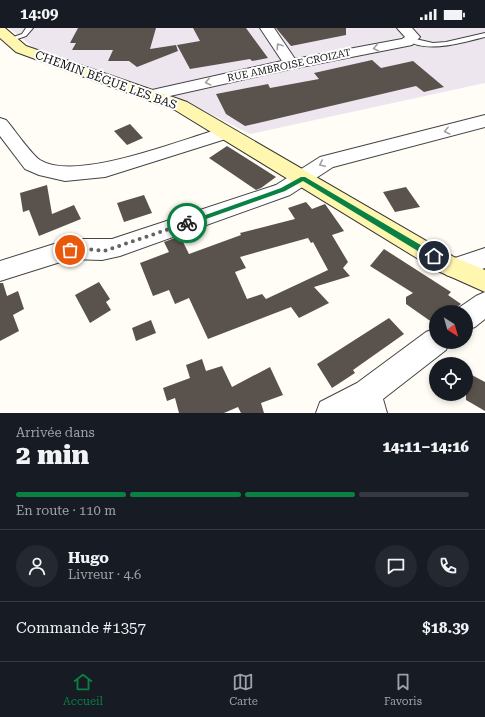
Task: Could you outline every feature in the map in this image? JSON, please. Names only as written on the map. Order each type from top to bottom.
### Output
[{"type":"street","points":[[267,28],[291,64]]},
{"type":"street","name":"RUE AMBROISE CROIZAT","points":[[152,95],[291,64],[407,34]]},
{"type":"street","name":"CHEMIN BÉGUE LES BAS","points":[[5,35],[21,49],[180,106],[455,268],[485,281]]},
{"type":"street","points":[[0,271],[79,248],[96,252],[112,249],[283,190],[303,179],[316,167],[327,162],[485,121]]},
{"type":"street","points":[[0,124],[32,164],[46,170],[65,174],[105,170],[226,133]]},
{"type":"street","points":[[455,268],[485,258]]},
{"type":"street","points":[[473,313],[485,304]]},
{"type":"street","points":[[331,413],[370,403],[429,348]]},
{"type":"lane","points":[[5,35],[24,35],[30,28]]},
{"type":"lane","points":[[407,34],[433,45],[446,44],[485,35]]},
{"type":"shaded area","points":[[9,28],[485,28],[485,83],[250,134],[189,103],[80,63],[34,48]]},
{"type":"building","points":[[78,28],[156,28],[150,49],[176,45],[178,51],[137,67],[129,61],[108,61],[113,50],[72,50],[76,43],[70,43]]},
{"type":"building","points":[[193,28],[246,28],[268,58],[252,61],[250,59],[190,69],[177,45],[200,41]]},
{"type":"building","points":[[276,28],[346,28],[346,35],[291,46]]},
{"type":"building","points":[[372,60],[381,68],[413,61],[444,87],[424,92],[416,86],[245,126],[226,114],[216,94],[268,84],[270,88],[319,79],[314,73]]},
{"type":"building","points":[[130,124],[143,138],[127,145],[114,131]]},
{"type":"building","points":[[227,146],[276,177],[256,190],[209,158]]},
{"type":"building","points":[[47,185],[52,214],[74,205],[81,219],[39,236],[29,210],[23,212],[20,193]]},
{"type":"building","points":[[406,187],[420,207],[395,212],[383,192]]},
{"type":"building","points":[[144,195],[152,213],[124,222],[117,203]]},
{"type":"building","points":[[306,202],[312,209],[325,204],[344,231],[332,235],[348,262],[343,268],[350,276],[314,287],[329,303],[299,318],[291,307],[208,339],[189,298],[175,304],[169,290],[153,296],[140,263],[169,252],[164,242],[180,236],[189,254],[241,235],[240,233],[295,219],[288,208]],"holes":[[[308,238],[311,243],[313,242],[328,270],[266,299],[262,294],[247,299],[235,272],[246,268],[240,257]]]},
{"type":"building","points":[[384,249],[451,292],[448,295],[461,304],[429,305],[429,320],[406,304],[406,297],[413,293],[370,266]]},
{"type":"building","points":[[99,282],[110,299],[106,302],[111,310],[90,323],[75,295]]},
{"type":"building","points":[[0,283],[3,283],[7,296],[18,291],[24,309],[13,315],[19,331],[0,341]]},
{"type":"building","points":[[389,318],[404,334],[353,370],[355,373],[332,388],[317,364]]},
{"type":"building","points":[[151,320],[156,333],[136,341],[132,328]]},
{"type":"building","points":[[202,359],[206,371],[222,366],[232,387],[270,367],[283,395],[261,403],[264,413],[241,413],[238,407],[224,413],[179,413],[175,398],[167,401],[163,388],[190,378],[186,365]]},
{"type":"building","points":[[473,376],[485,382],[485,411],[468,401],[473,401]]},
{"type":"way so far","points":[[70,250],[79,248],[96,252],[104,251],[187,223]]},
{"type":"route","points":[[187,223],[283,190],[303,179],[434,256]]}]
